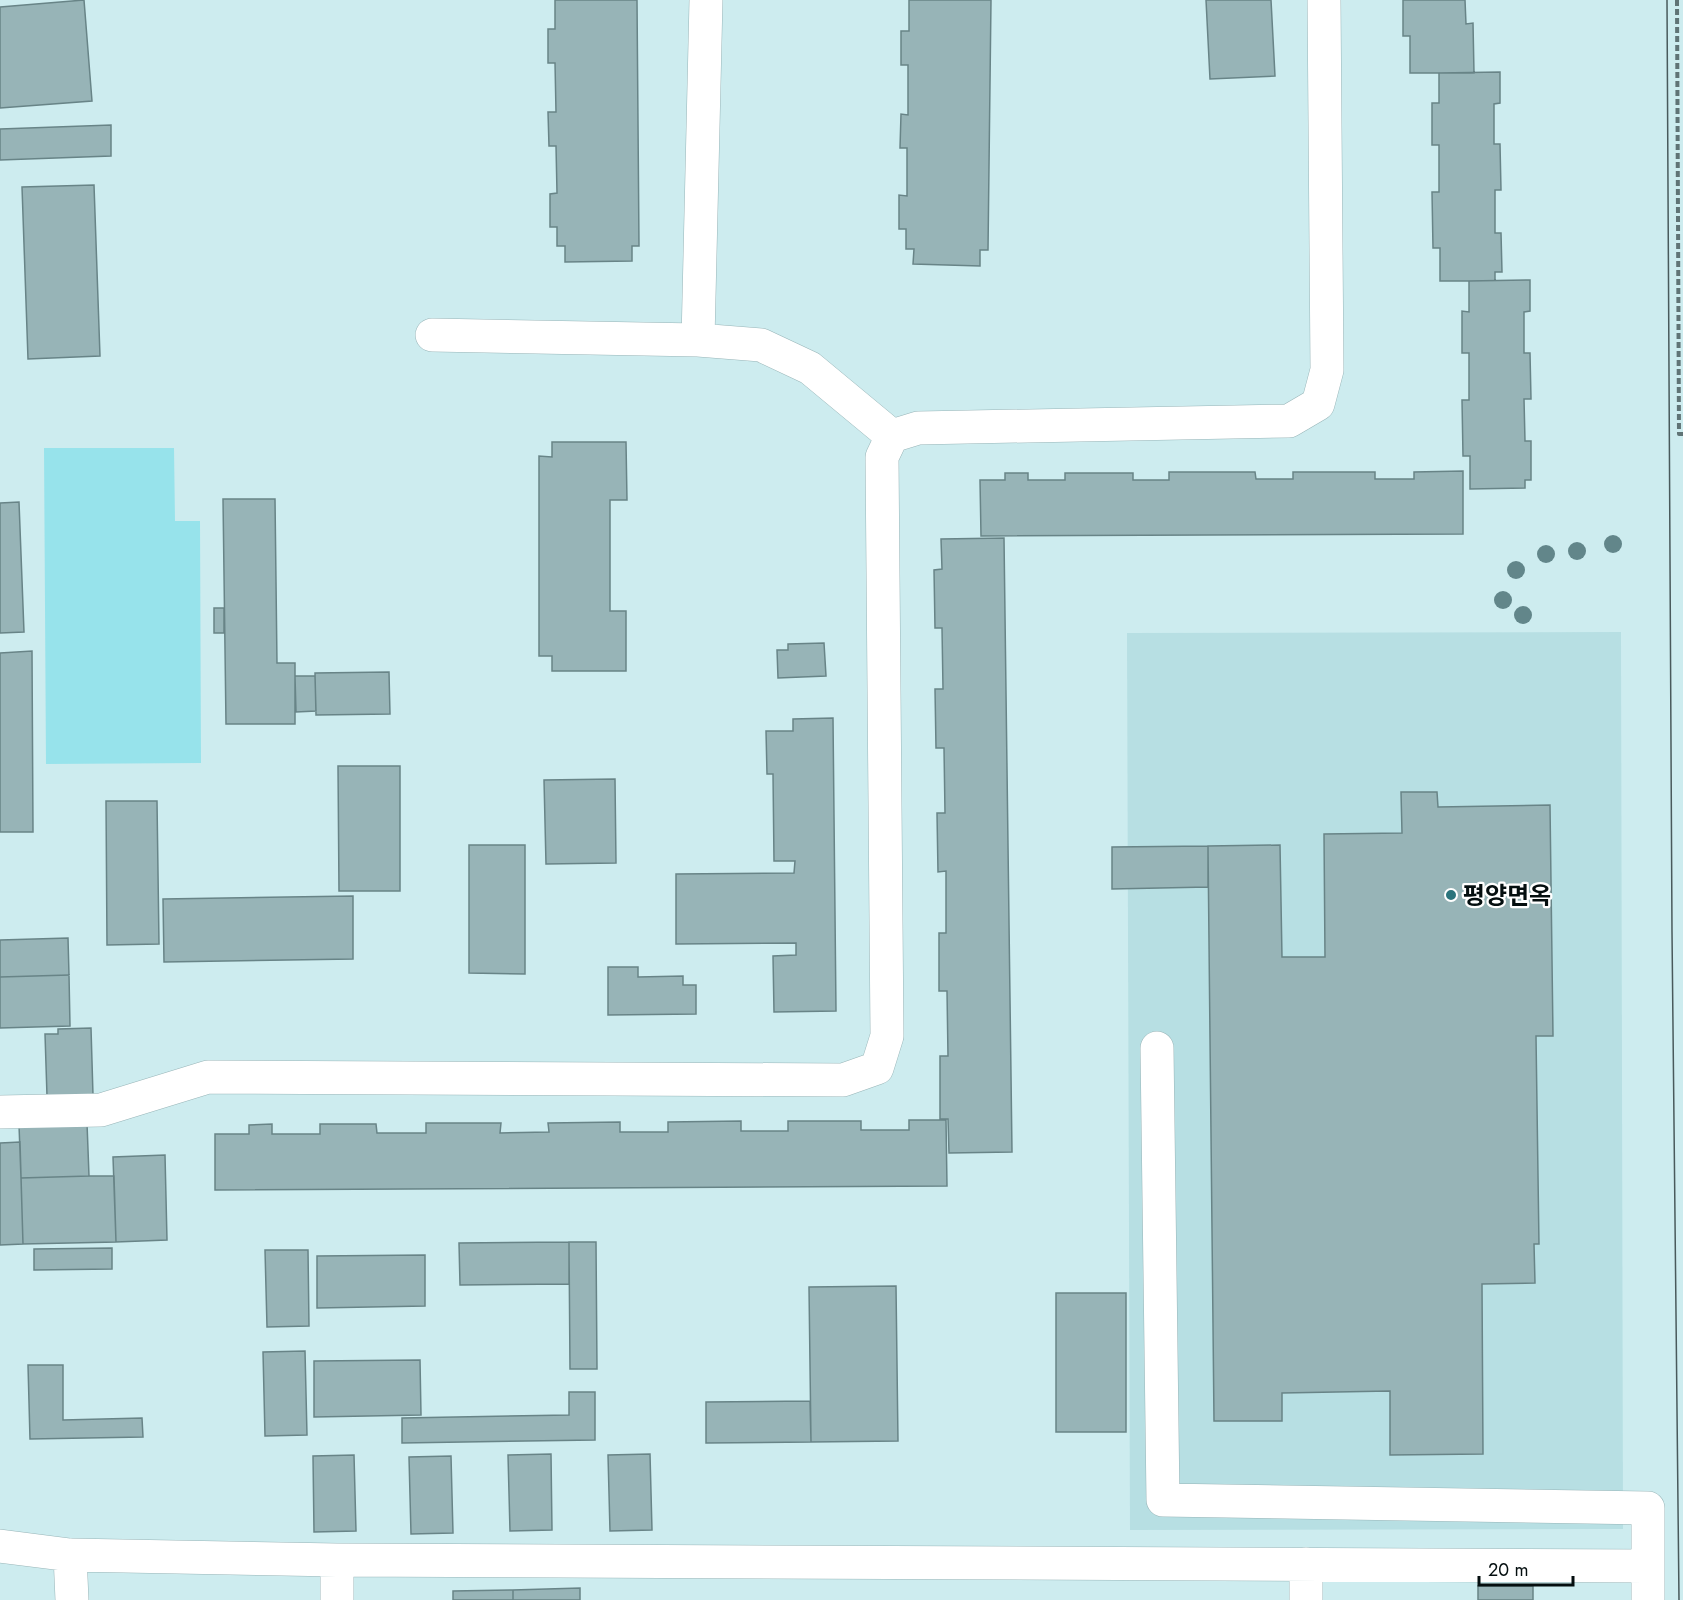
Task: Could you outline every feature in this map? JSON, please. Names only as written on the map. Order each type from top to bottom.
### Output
[{"type":"street","points":[[698,340],[706,0]]},
{"type":"street","points":[[0,1112],[101,1110],[208,1077],[843,1080],[877,1068],[886,1036],[882,457],[892,436],[918,428],[1289,421],[1318,404],[1327,370],[1324,0]]},
{"type":"street","points":[[432,334],[698,340],[761,345],[810,368],[892,436]]},
{"type":"street","points":[[1157,1048],[1163,1500],[1648,1508],[1648,1600]]},
{"type":"street","points":[[0,1546],[70,1555],[337,1560],[1648,1566]]},
{"type":"street","points":[[70,1555],[72,1600]]},
{"type":"street","points":[[337,1560],[337,1600]]},
{"type":"street","points":[[1306,1564],[1306,1600]]},
{"type":"path","points":[[1677,0],[1679,434],[1683,434]]},
{"type":"shaded area","points":[[44,448],[174,448],[175,521],[200,521],[201,763],[46,764]]},
{"type":"shaded area","points":[[1621,632],[1623,1529],[1130,1530],[1127,633]]},
{"type":"building","points":[[84,0],[92,101],[0,108],[0,7]]},
{"type":"building","points":[[555,0],[637,0],[639,246],[632,246],[632,261],[565,262],[565,246],[557,246],[557,227],[550,227],[550,194],[557,193],[556,146],[549,146],[548,112],[556,112],[555,63],[548,63],[548,29],[555,29]]},
{"type":"building","points":[[909,0],[991,0],[988,250],[980,250],[980,266],[913,264],[914,249],[906,249],[906,229],[899,229],[899,195],[907,196],[907,148],[900,148],[901,114],[908,115],[908,65],[901,65],[901,31],[909,31]]},
{"type":"building","points":[[1206,0],[1271,0],[1275,76],[1210,79]]},
{"type":"building","points":[[1403,0],[1465,0],[1466,24],[1473,23],[1474,73],[1410,73],[1410,36],[1403,36]]},
{"type":"building","points":[[1500,72],[1500,103],[1494,104],[1494,144],[1500,144],[1501,190],[1495,190],[1495,233],[1501,233],[1502,272],[1495,272],[1495,281],[1440,281],[1440,248],[1433,248],[1432,192],[1439,192],[1439,145],[1432,145],[1432,103],[1439,103],[1439,73]]},
{"type":"building","points":[[111,125],[111,156],[0,160],[0,129]]},
{"type":"building","points":[[94,185],[100,356],[28,359],[22,187]]},
{"type":"building","points":[[1530,280],[1530,311],[1524,312],[1524,353],[1530,353],[1531,399],[1524,399],[1525,441],[1531,441],[1531,480],[1525,480],[1525,488],[1470,489],[1470,456],[1463,456],[1462,400],[1469,400],[1469,353],[1462,353],[1462,311],[1469,312],[1469,281]]},
{"type":"building","points":[[552,442],[626,442],[627,500],[610,500],[610,611],[626,611],[626,671],[552,671],[552,656],[539,656],[539,456],[552,457]]},
{"type":"building","points":[[1463,471],[1463,534],[981,536],[980,480],[1005,480],[1005,473],[1028,473],[1028,480],[1065,480],[1065,473],[1133,473],[1133,480],[1169,480],[1169,472],[1255,472],[1256,479],[1293,479],[1293,472],[1375,472],[1375,479],[1414,479],[1414,472]]},
{"type":"building","points":[[223,499],[275,499],[277,663],[295,663],[295,724],[226,724]]},
{"type":"building","points":[[19,502],[24,632],[0,633],[0,503]]},
{"type":"building","points":[[1004,538],[1012,1152],[949,1153],[948,1119],[940,1119],[940,1056],[948,1056],[947,991],[939,991],[939,933],[946,933],[946,871],[938,872],[937,813],[945,813],[944,748],[936,748],[935,689],[943,689],[942,628],[935,628],[934,570],[942,569],[941,539]]},
{"type":"building","points":[[214,608],[224,608],[224,633],[214,633]]},
{"type":"building","points":[[824,643],[826,676],[778,678],[777,650],[788,650],[788,644]]},
{"type":"building","points":[[32,651],[33,832],[0,832],[0,653]]},
{"type":"building","points":[[389,672],[390,714],[316,715],[315,673]]},
{"type":"building","points":[[295,676],[315,676],[316,711],[296,712]]},
{"type":"building","points":[[833,718],[836,1011],[774,1012],[773,956],[796,955],[796,943],[676,944],[676,874],[794,873],[795,861],[774,861],[773,774],[767,774],[766,731],[793,731],[793,719]]},
{"type":"building","points":[[338,766],[400,766],[400,891],[339,891]]},
{"type":"building","points":[[615,779],[616,863],[546,864],[544,780]]},
{"type":"building","points":[[1401,792],[1437,792],[1438,807],[1550,805],[1553,1036],[1536,1036],[1539,1244],[1534,1244],[1535,1283],[1482,1284],[1483,1454],[1390,1455],[1390,1391],[1282,1393],[1282,1421],[1214,1421],[1208,846],[1280,845],[1282,957],[1325,957],[1324,834],[1402,833]]},
{"type":"building","points":[[106,801],[157,801],[159,944],[107,945]]},
{"type":"building","points":[[469,845],[525,845],[525,974],[469,973]]},
{"type":"building","points":[[1208,846],[1208,887],[1112,889],[1112,847]]},
{"type":"building","points":[[353,896],[353,959],[164,962],[163,899]]},
{"type":"building","points":[[68,938],[69,975],[0,977],[0,940]]},
{"type":"building","points":[[608,967],[638,967],[638,977],[683,976],[683,985],[696,985],[696,1014],[608,1015]]},
{"type":"building","points":[[69,975],[70,1026],[0,1028],[0,977]]},
{"type":"building","points":[[91,1028],[93,1095],[47,1096],[45,1034],[58,1034],[58,1029]]},
{"type":"building","points":[[909,1120],[946,1120],[947,1186],[215,1190],[215,1134],[249,1134],[249,1125],[272,1124],[272,1134],[320,1134],[320,1124],[376,1124],[377,1133],[426,1133],[426,1123],[501,1123],[500,1133],[549,1132],[548,1123],[620,1122],[620,1132],[668,1132],[668,1122],[741,1121],[741,1131],[788,1131],[788,1121],[861,1121],[861,1130],[909,1130]]},
{"type":"building","points":[[87,1123],[89,1176],[21,1178],[19,1125]]},
{"type":"building","points":[[20,1142],[23,1244],[0,1245],[0,1143]]},
{"type":"building","points":[[165,1155],[167,1240],[116,1242],[113,1157]]},
{"type":"building","points":[[114,1176],[116,1242],[23,1244],[21,1178]]},
{"type":"building","points":[[569,1242],[596,1242],[597,1369],[570,1369]]},
{"type":"building","points":[[569,1242],[569,1284],[460,1285],[459,1243]]},
{"type":"building","points":[[112,1248],[112,1269],[34,1270],[34,1249]]},
{"type":"building","points":[[265,1250],[308,1250],[309,1326],[267,1327]]},
{"type":"building","points":[[425,1255],[425,1306],[317,1308],[317,1256]]},
{"type":"building","points":[[896,1286],[898,1441],[811,1442],[809,1287]]},
{"type":"building","points":[[1056,1293],[1126,1293],[1126,1432],[1056,1432]]},
{"type":"building","points":[[305,1351],[307,1435],[265,1436],[263,1352]]},
{"type":"building","points":[[420,1360],[421,1415],[314,1417],[314,1361]]},
{"type":"building","points":[[28,1365],[63,1365],[63,1420],[142,1418],[143,1437],[30,1439]]},
{"type":"building","points":[[569,1392],[595,1392],[595,1440],[402,1443],[402,1418],[569,1415]]},
{"type":"building","points":[[810,1401],[811,1442],[706,1443],[706,1402]]},
{"type":"building","points":[[551,1454],[552,1530],[510,1531],[508,1455]]},
{"type":"building","points":[[650,1454],[652,1530],[610,1531],[608,1455]]},
{"type":"building","points":[[354,1455],[356,1531],[314,1532],[313,1456]]},
{"type":"building","points":[[451,1456],[453,1533],[411,1534],[409,1457]]},
{"type":"building","points":[[1478,1586],[1533,1586],[1533,1600],[1478,1600]]},
{"type":"building","points":[[580,1588],[580,1600],[513,1600],[513,1590]]},
{"type":"building","points":[[513,1590],[513,1600],[453,1600],[453,1591]]},
{"type":"tram line","points":[[1667,0],[1672,932],[1679,1600]]},
{"type":"place","name":"평양면옥","points":[[1451,895]]}]
